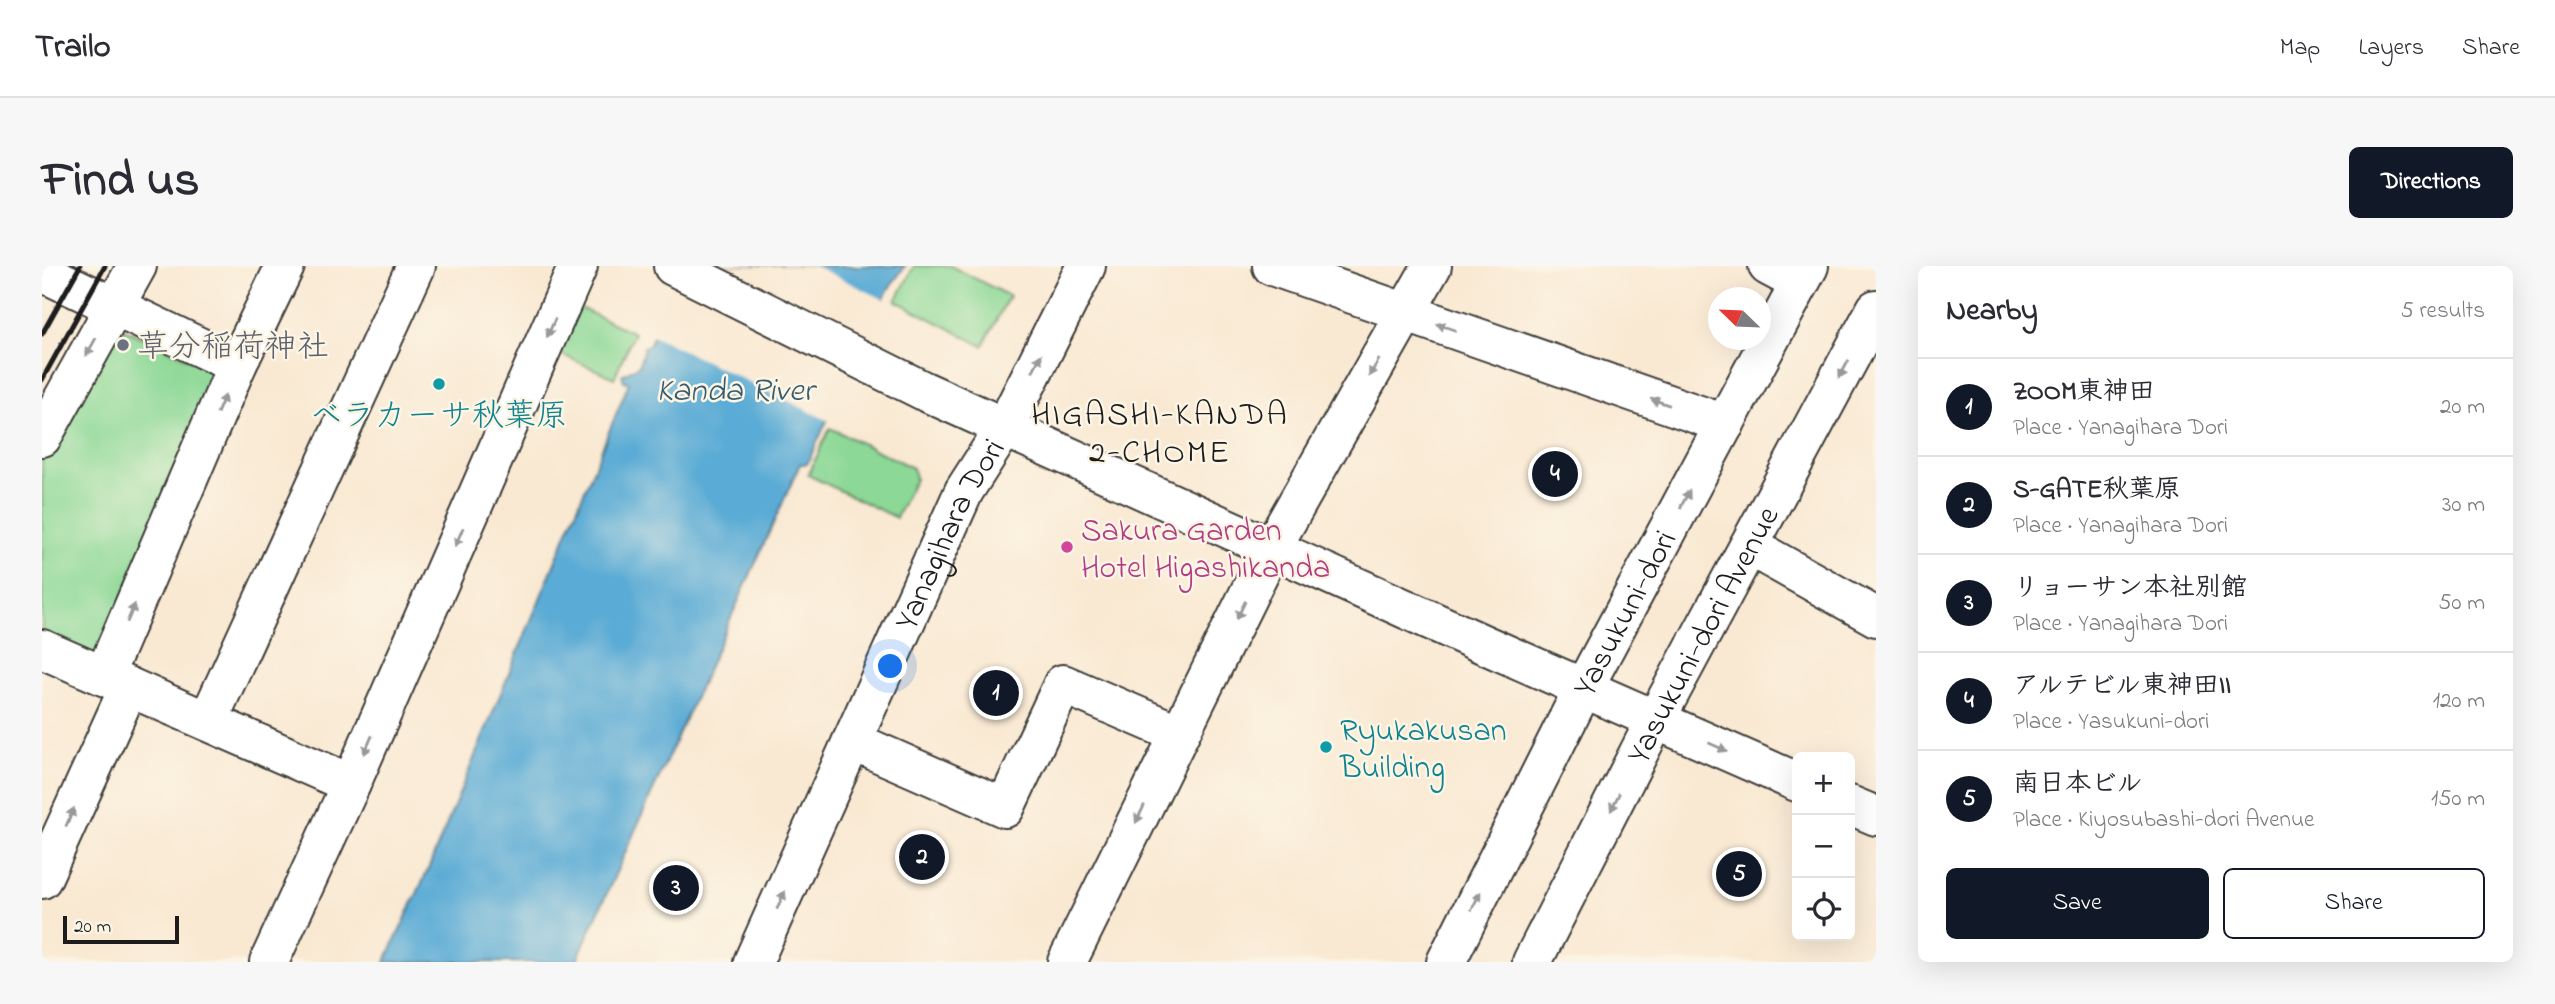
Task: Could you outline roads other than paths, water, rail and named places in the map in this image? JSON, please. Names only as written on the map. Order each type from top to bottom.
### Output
[{"type":"street","points":[[42,437],[137,266]]},
{"type":"street","points":[[42,879],[237,365],[285,266]]},
{"type":"street","points":[[208,722],[416,266]]},
{"type":"street","points":[[270,962],[352,784],[578,266]]},
{"type":"street","points":[[673,266],[924,391],[1583,689],[1792,780]]},
{"type":"street","name":"Yanagihara Dori","points":[[753,962],[964,491],[1005,427],[1086,266]]},
{"type":"street","points":[[1272,266],[1725,424]]},
{"type":"street","points":[[1067,962],[1271,549],[1432,266]]},
{"type":"street","points":[[43,269],[113,306],[237,365]]},
{"type":"street","name":"Yasukuni-dori","points":[[1446,962],[1583,689],[1725,424],[1792,272]]},
{"type":"street","name":"Yasukuni-dori Avenue","points":[[1532,962],[1656,719],[1876,309]]},
{"type":"street","points":[[1749,546],[1876,617]]},
{"type":"street","points":[[42,649],[352,784]]},
{"type":"street","points":[[852,741],[1005,808],[1063,684],[1179,734]]},
{"type":"street","points":[[1855,807],[1876,816]]},
{"type":"water","name":"Kanda River","points":[[687,266],[905,266],[888,290],[807,464],[800,464],[576,962],[385,962],[427,872],[629,383],[624,381],[622,375],[639,365],[644,347],[649,345]]},
{"type":"railway","points":[[42,334],[80,266]]},
{"type":"railway","points":[[42,380],[105,266]]},
{"type":"place","name":"草分稲荷神社","points":[[123,345]]},
{"type":"place","name":"ベラカーサ秋葉原","points":[[439,384]]},
{"type":"place","name":"アルテビル東神田II","points":[[1555,474]]},
{"type":"place","name":"Sakura Garden Hotel Higashikanda","points":[[1067,547]]},
{"type":"place","name":"ZOOM東神田","points":[[996,693]]},
{"type":"place","name":"Ryukakusan Building","points":[[1326,747]]},
{"type":"place","name":"S-GATE秋葉原","points":[[922,857]]},
{"type":"place","name":"南日本ビル","points":[[1739,874]]},
{"type":"place","name":"リョーサン本社別館","points":[[676,888]]},
{"type":"district","name":"HIGASHI-KANDA 2-CHOME","points":[[1160,431]]}]
